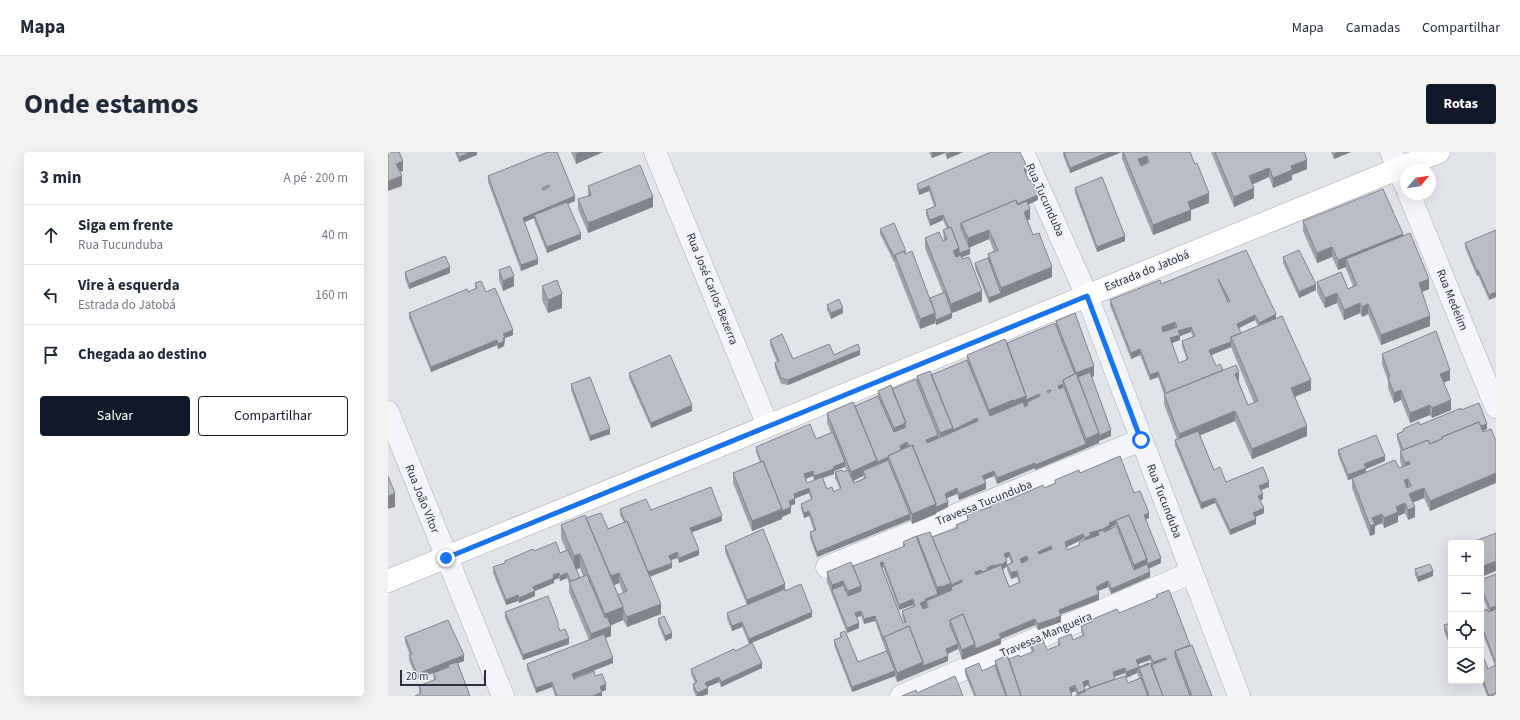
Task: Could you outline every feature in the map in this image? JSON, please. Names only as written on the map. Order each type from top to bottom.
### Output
[{"type":"street","name":"Rua José Carlos Bezerra","points":[[655,152],[768,426]]},
{"type":"street","name":"Rua Tucunduba","points":[[1023,152],[1087,296],[1239,696]]},
{"type":"street","name":"Estrada do Jatobá","points":[[388,581],[1439,152]]},
{"type":"street","name":"Rua Medelim","points":[[1410,200],[1496,407]]},
{"type":"street","name":"Rua João Vítor","points":[[388,412],[503,696]]},
{"type":"street","name":"Travessa Tucunduba","points":[[827,567],[1141,440]]},
{"type":"street","name":"Travessa Mangueira","points":[[901,696],[1191,573]]},
{"type":"building","points":[[399,152],[403,161],[396,164],[402,176],[388,181],[388,153]]},
{"type":"building","points":[[457,152],[471,152],[459,157]]},
{"type":"building","points":[[548,152],[557,152],[575,196],[523,218],[538,259],[521,265],[488,176]],"holes":[[[549,185],[549,187],[543,190],[542,188]]]},
{"type":"building","points":[[991,152],[1020,152],[1027,167],[1024,169],[1029,181],[1032,179],[1038,195],[1017,204],[1016,200],[961,223],[961,228],[970,249],[959,253],[959,248],[951,227],[949,228],[943,215],[930,220],[926,210],[936,206],[929,186],[919,190],[917,184]]},
{"type":"building","points":[[1064,152],[1109,152],[1070,168]]},
{"type":"building","points":[[1123,152],[1190,152],[1195,164],[1197,163],[1209,193],[1188,202],[1191,210],[1153,225]],"holes":[[[1147,156],[1149,162],[1141,166],[1138,159]]]},
{"type":"building","points":[[1215,152],[1304,152],[1307,160],[1291,166],[1292,170],[1273,178],[1269,168],[1249,176],[1254,188],[1234,197]]},
{"type":"building","points":[[640,165],[653,197],[588,223],[578,199],[591,195],[588,186]]},
{"type":"building","points":[[1102,177],[1125,236],[1097,247],[1075,188]]},
{"type":"building","points":[[1383,189],[1403,234],[1338,260],[1332,247],[1317,253],[1303,221]]},
{"type":"building","points":[[1016,200],[1018,205],[1027,201],[1030,209],[1024,212],[1033,235],[1039,233],[1052,267],[1001,288],[988,254],[998,250],[989,230],[968,238],[961,223]]},
{"type":"building","points":[[567,202],[581,234],[547,247],[534,215]]},
{"type":"building","points":[[894,223],[906,251],[895,255],[896,256],[894,256],[880,229]]},
{"type":"building","points":[[951,227],[959,248],[953,251],[956,257],[961,255],[962,259],[969,257],[982,291],[951,304],[925,238],[939,232],[943,241],[947,239],[943,230]]},
{"type":"building","points":[[1496,230],[1496,292],[1489,295],[1465,243]]},
{"type":"building","points":[[1410,233],[1429,279],[1419,283],[1430,316],[1381,335],[1368,304],[1362,307],[1360,303],[1344,310],[1337,293],[1325,298],[1317,282],[1341,272],[1348,289],[1357,285],[1346,259]]},
{"type":"building","points":[[1246,250],[1276,314],[1259,323],[1255,315],[1237,324],[1241,333],[1231,337],[1231,342],[1209,350],[1216,366],[1220,364],[1223,370],[1166,393],[1158,372],[1150,375],[1140,349],[1131,353],[1110,300],[1160,280],[1161,284]],"holes":[[[1218,279],[1230,301],[1228,302]],[[1175,322],[1177,327],[1163,332],[1162,327]],[[1191,327],[1195,336],[1182,341],[1188,359],[1179,363],[1170,338],[1180,335],[1178,331]]]},
{"type":"building","points":[[1299,250],[1316,284],[1299,292],[1283,257]]},
{"type":"building","points":[[904,251],[905,254],[912,251],[935,313],[920,319],[895,255]]},
{"type":"building","points":[[445,256],[450,267],[409,284],[405,272]]},
{"type":"building","points":[[988,258],[1001,293],[989,298],[975,263]]},
{"type":"building","points":[[510,266],[514,276],[503,281],[499,270]]},
{"type":"building","points":[[557,280],[562,294],[548,300],[542,286]]},
{"type":"building","points":[[481,281],[486,292],[495,288],[513,330],[503,334],[505,337],[503,338],[504,341],[498,344],[497,340],[431,367],[409,313],[467,289],[468,292],[477,288],[475,283]]},
{"type":"building","points":[[945,292],[952,313],[936,320],[930,298]]},
{"type":"building","points":[[839,299],[843,308],[831,313],[827,305]]},
{"type":"building","points":[[1075,313],[1094,366],[1076,373],[1056,321]]},
{"type":"building","points":[[1282,316],[1311,380],[1291,388],[1307,426],[1252,449],[1235,411],[1179,434],[1164,394],[1236,365],[1239,372],[1235,374],[1248,405],[1258,401],[1231,337]]},
{"type":"building","points":[[1055,323],[1075,374],[1063,380],[1063,384],[1058,386],[1059,389],[1064,387],[1086,444],[1035,465],[1035,463],[997,478],[994,471],[982,476],[986,483],[959,494],[957,488],[945,494],[948,502],[936,507],[936,503],[913,445],[909,446],[907,442],[900,446],[901,450],[877,462],[855,406],[878,396],[894,432],[906,427],[904,423],[906,423],[892,389],[916,379],[938,435],[926,440],[927,443],[978,421],[977,418],[953,430],[931,375],[967,360],[990,416],[1023,402],[1025,407],[1028,405],[1027,402],[1040,396],[1039,394],[1026,400],[1026,396],[1007,343]]},
{"type":"building","points":[[1436,331],[1450,370],[1440,374],[1451,400],[1432,408],[1430,405],[1410,413],[1401,390],[1394,393],[1388,378],[1390,377],[1382,354]]},
{"type":"building","points":[[782,334],[793,359],[829,344],[834,355],[858,344],[860,350],[788,380],[781,378],[775,363],[779,361],[770,340]]},
{"type":"building","points":[[1005,339],[1026,396],[989,410],[967,355]]},
{"type":"building","points":[[670,355],[692,405],[651,423],[629,373]]},
{"type":"building","points":[[930,371],[953,428],[940,433],[917,376]]},
{"type":"building","points":[[1090,372],[1111,430],[1099,436],[1078,377]]},
{"type":"building","points":[[1076,373],[1099,433],[1086,439],[1063,380]]},
{"type":"building","points":[[590,377],[610,429],[590,436],[571,384]]},
{"type":"building","points":[[891,385],[906,423],[894,428],[878,391]]},
{"type":"building","points":[[853,402],[877,460],[851,472],[827,413]]},
{"type":"building","points":[[1479,403],[1487,424],[1481,426],[1479,422],[1442,437],[1442,439],[1430,444],[1428,440],[1403,450],[1397,434],[1404,431],[1403,429],[1419,422],[1420,425],[1461,408],[1461,410]]},
{"type":"building","points":[[1479,422],[1483,432],[1491,429],[1496,441],[1496,473],[1430,501],[1424,488],[1409,494],[1415,507],[1408,510],[1405,503],[1396,507],[1398,512],[1384,518],[1382,514],[1372,518],[1375,524],[1370,526],[1352,478],[1395,460],[1399,468],[1410,464],[1409,461],[1405,463],[1400,451],[1428,440],[1430,444],[1443,438],[1442,437]],"holes":[[[1408,479],[1411,486],[1407,488],[1404,480]]]},
{"type":"building","points":[[810,424],[816,439],[833,432],[845,462],[833,467],[834,469],[814,476],[813,471],[804,474],[807,483],[822,477],[827,489],[832,487],[834,492],[841,488],[835,472],[842,470],[843,472],[848,470],[854,483],[866,478],[863,471],[888,460],[910,514],[817,552],[810,532],[816,530],[809,511],[804,513],[801,504],[812,499],[809,488],[794,494],[795,499],[789,501],[791,507],[782,511],[763,461],[761,462],[756,447]]},
{"type":"building","points":[[1198,431],[1214,470],[1220,467],[1226,482],[1263,467],[1269,482],[1259,486],[1263,494],[1258,496],[1264,508],[1253,513],[1256,519],[1230,530],[1215,498],[1201,503],[1175,440]]},
{"type":"building","points":[[1376,435],[1385,456],[1364,464],[1366,468],[1348,475],[1338,450]]},
{"type":"building","points":[[912,445],[936,504],[912,514],[888,456]]},
{"type":"building","points":[[1120,456],[1134,493],[1140,491],[1149,513],[1144,515],[1161,558],[1147,564],[1150,572],[1111,589],[1108,581],[1096,587],[1099,594],[1059,610],[1061,616],[1038,624],[1035,619],[999,634],[1001,638],[975,649],[975,644],[963,614],[950,620],[950,625],[958,644],[946,649],[948,656],[923,666],[923,662],[909,626],[884,637],[884,641],[875,616],[864,619],[861,611],[855,613],[859,623],[847,628],[832,590],[843,585],[848,596],[861,591],[861,586],[853,566],[905,546],[903,542],[916,536],[938,594],[925,599],[926,601],[952,590],[951,587],[962,582],[962,580],[951,585],[932,537],[958,528],[956,525],[968,520],[967,514],[991,507],[990,504],[1004,498],[1006,501],[1043,485],[1044,488],[1056,483],[1055,480],[1079,470],[1080,473]],"holes":[[[1129,515],[1147,559],[1147,564],[1134,570],[1117,526],[1104,532],[1103,530],[1098,532],[1099,535],[1079,542],[1080,545],[1067,550],[1065,542],[1083,534],[1085,538],[1091,535],[1089,533],[1103,529],[1110,525],[1109,523]],[[1051,546],[1052,549],[1039,554],[1038,552]],[[1009,552],[1013,562],[1007,565],[1011,573],[1017,571],[1020,582],[1009,587],[1001,565],[1007,561],[1004,554]],[[1027,556],[1028,560],[1022,563],[1020,559]],[[883,562],[899,605],[913,599],[915,606],[902,611],[906,622],[903,623],[880,563]],[[1001,564],[1001,565],[976,575],[975,572],[981,570],[982,572],[988,570],[987,568],[993,565]],[[926,601],[928,607],[923,609],[920,603]]]},
{"type":"building","points":[[763,461],[782,509],[752,521],[733,473]]},
{"type":"building","points":[[388,476],[395,493],[388,496]]},
{"type":"building","points":[[711,487],[722,516],[690,528],[699,550],[679,558],[677,552],[669,556],[672,563],[648,572],[627,521],[625,522],[620,509],[646,499],[651,510]]},
{"type":"building","points":[[601,513],[608,529],[627,521],[661,604],[627,617],[618,595],[627,591],[619,573],[611,576],[586,518]]},
{"type":"building","points":[[585,515],[623,607],[605,614],[580,554],[574,556],[561,525]]},
{"type":"building","points":[[1129,515],[1147,559],[1134,565],[1116,520]]},
{"type":"building","points":[[763,529],[785,584],[747,600],[725,546]]},
{"type":"building","points":[[930,532],[951,583],[942,587],[937,587],[917,536]]},
{"type":"building","points":[[1496,533],[1496,561],[1484,566],[1484,540],[1478,540]]},
{"type":"building","points":[[556,542],[560,553],[568,550],[580,578],[571,581],[567,573],[560,576],[559,573],[553,575],[554,578],[533,587],[535,591],[519,598],[518,595],[506,600],[493,567],[505,563],[505,561],[533,549],[534,551]]},
{"type":"building","points":[[851,562],[861,586],[848,591],[843,581],[832,585],[827,572]]},
{"type":"building","points":[[1430,564],[1433,571],[1418,577],[1415,569]]},
{"type":"building","points":[[1496,574],[1496,606],[1490,608],[1484,594],[1484,579]]},
{"type":"building","points":[[587,575],[605,618],[607,617],[611,626],[591,634],[569,582]]},
{"type":"building","points":[[801,584],[812,612],[749,639],[742,622],[732,626],[727,613]]},
{"type":"building","points":[[1169,590],[1190,645],[1175,651],[1175,656],[1190,696],[1163,696],[1151,665],[1167,659],[1153,662],[1150,655],[1136,660],[1139,667],[1126,672],[1125,668],[1113,672],[1115,679],[1090,688],[1088,680],[1083,682],[1085,690],[1078,693],[1075,685],[1069,688],[1072,696],[1021,696],[1009,659],[1019,655],[1020,657],[1034,651],[1030,643],[1042,638],[1047,650],[1060,645],[1058,639],[1071,634],[1073,640],[1084,635],[1081,626],[1093,621],[1093,619],[1117,609],[1119,613],[1158,597],[1156,595]]},
{"type":"building","points":[[548,596],[560,631],[565,629],[569,638],[523,655],[505,612]]},
{"type":"building","points":[[1487,609],[1488,612],[1496,609],[1495,661],[1484,632],[1484,610]]},
{"type":"building","points":[[963,614],[975,644],[962,650],[950,620]]},
{"type":"building","points":[[664,616],[672,633],[665,636],[658,619]]},
{"type":"building","points":[[448,620],[464,655],[417,674],[409,655],[412,654],[405,637]]},
{"type":"building","points":[[1448,624],[1448,636],[1444,625]]},
{"type":"building","points":[[909,626],[923,662],[897,673],[884,637]]},
{"type":"building","points":[[845,631],[858,662],[887,651],[895,671],[852,687],[834,640],[842,637],[840,633]]},
{"type":"building","points":[[604,634],[613,658],[572,674],[574,679],[594,671],[595,676],[602,674],[606,684],[600,687],[602,692],[593,696],[557,696],[552,682],[536,688],[527,664]]},
{"type":"building","points":[[752,643],[762,663],[721,682],[719,677],[705,683],[708,688],[697,693],[693,684],[697,682],[691,669],[734,649],[735,651]]},
{"type":"building","points":[[1192,645],[1212,696],[1192,696],[1175,651]]},
{"type":"building","points":[[1007,655],[1021,695],[1019,696],[1007,696],[995,661]]},
{"type":"building","points":[[1484,659],[1488,669],[1496,665],[1496,693],[1489,696],[1484,682]]},
{"type":"building","points":[[457,662],[470,696],[415,696],[421,693],[419,686],[436,679],[433,673],[449,667],[448,665]]},
{"type":"building","points":[[979,663],[982,671],[995,665],[1006,696],[976,696],[965,669]]},
{"type":"building","points":[[1149,663],[1139,668],[1139,673],[1137,668]]},
{"type":"building","points":[[1151,663],[1163,696],[1149,696],[1139,668]]},
{"type":"building","points":[[955,676],[963,696],[902,696],[916,690],[917,693]]},
{"type":"building","points":[[1125,676],[1128,683],[1141,678],[1148,696],[1075,696],[1086,691],[1085,690]]},
{"type":"building","points":[[1496,693],[1496,696],[1488,696]]},
{"type":"route","points":[[446,558],[1087,296],[1141,440]]}]
